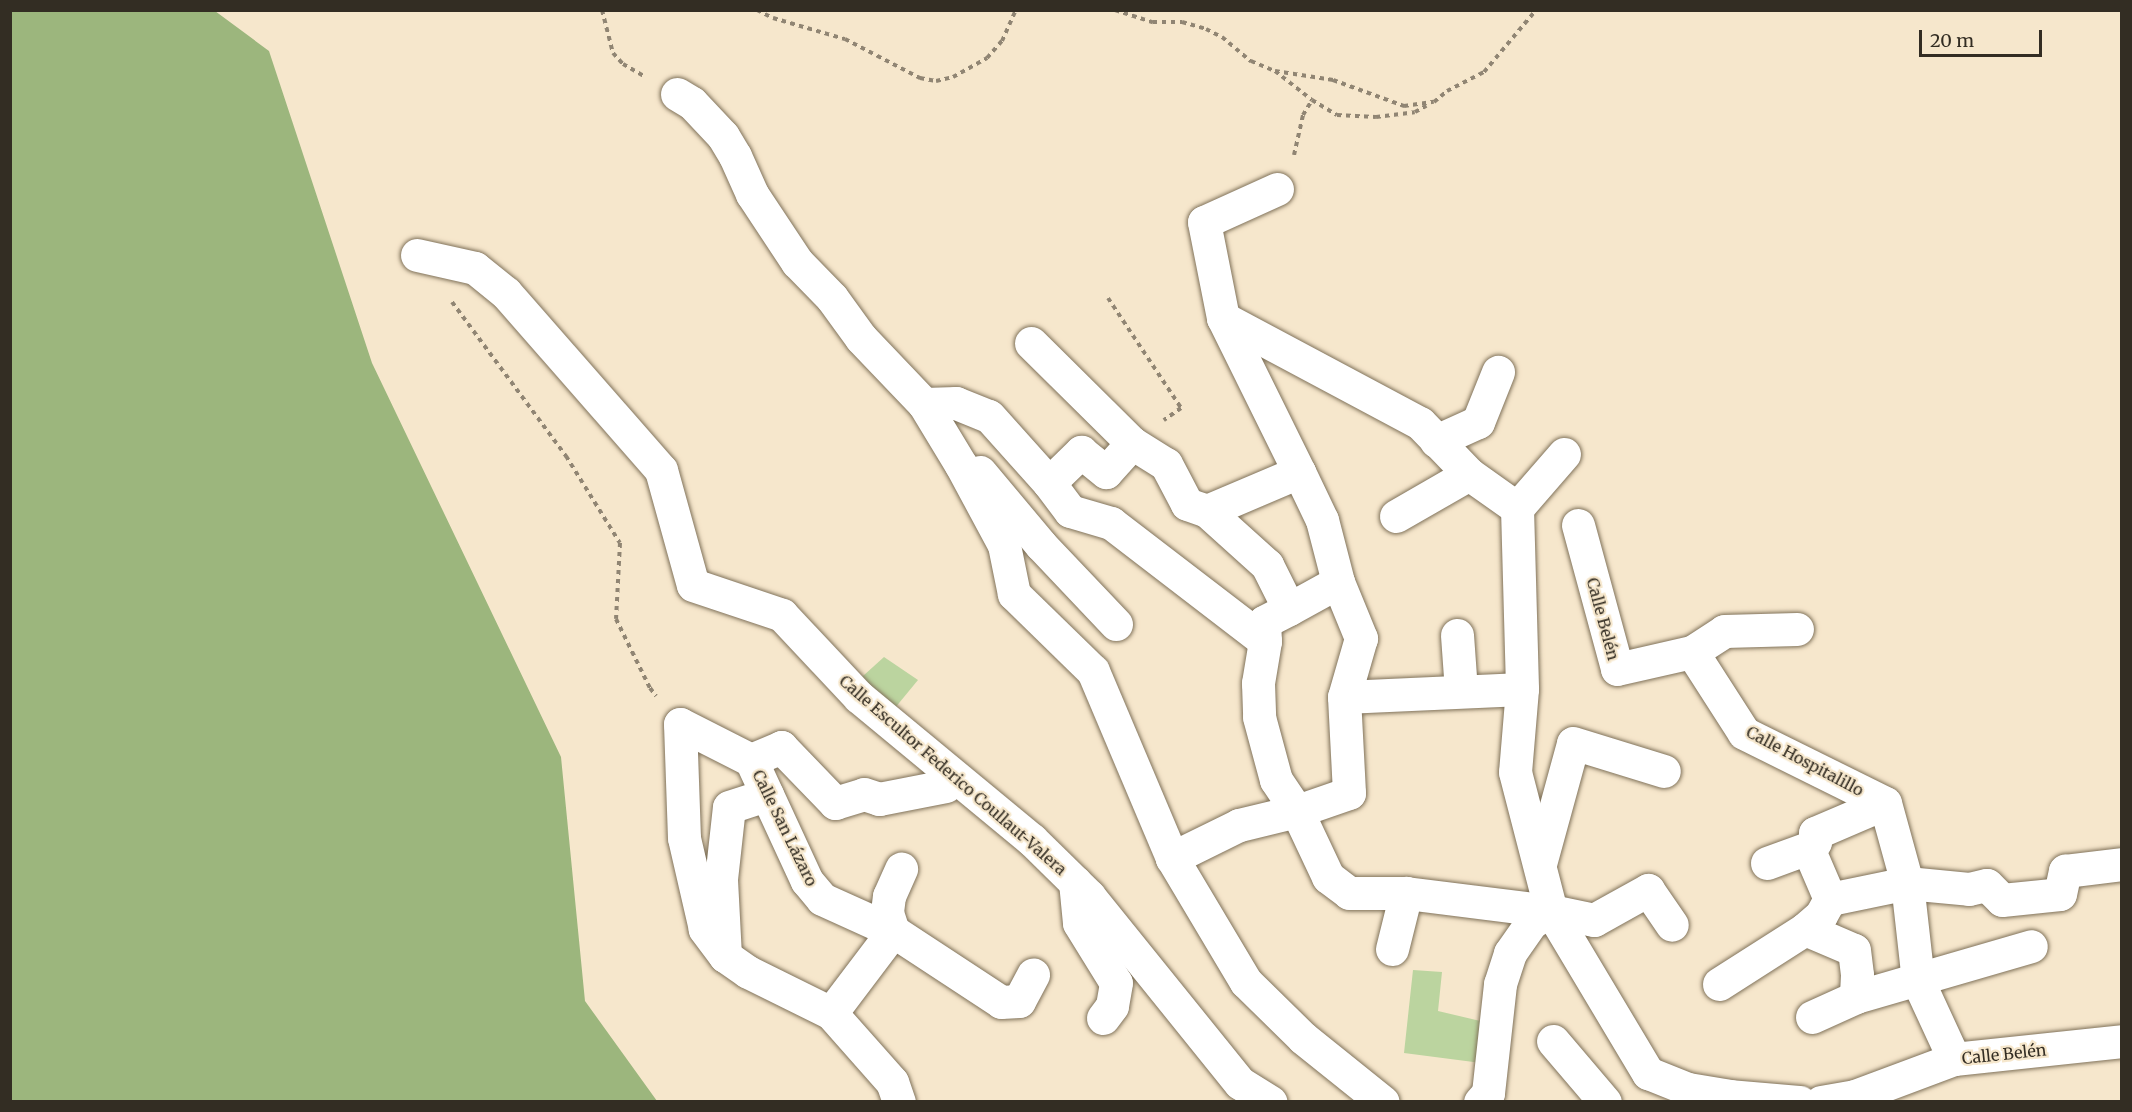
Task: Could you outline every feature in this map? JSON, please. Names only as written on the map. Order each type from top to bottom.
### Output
[{"type":"street","points":[[677,94],[692,103],[723,136],[752,194],[797,262],[832,298],[861,338],[924,404],[961,465],[1004,544],[1014,594],[1093,671],[1172,858],[1246,982],[1303,1038],[1383,1101]]},
{"type":"street","points":[[1172,858],[1239,825],[1297,811],[1349,793],[1344,697],[1361,638],[1338,582],[1322,520],[1223,318],[1204,222],[1277,189]]},
{"type":"street","name":"Calle Escultor Federico Coullaut-Valera","points":[[417,255],[475,268],[506,293],[661,470],[693,585],[782,615],[859,697],[1032,840],[1075,882],[1155,975],[1240,1083],[1271,1101]]},
{"type":"street","points":[[1223,318],[1420,423],[1469,474],[1517,508]]},
{"type":"street","points":[[1031,343],[1132,443],[1166,464],[1187,504],[1207,511],[1267,565],[1289,609]]},
{"type":"street","points":[[1436,441],[1478,422],[1498,372]]},
{"type":"street","points":[[924,404],[956,403],[989,416],[1049,483],[1070,511],[1111,523],[1265,641]]},
{"type":"street","points":[[1049,483],[1081,452],[1106,472],[1132,443]]},
{"type":"street","points":[[1564,454],[1517,508],[1522,689],[1515,772],[1551,911],[1648,1073],[1688,1089],[1730,1096],[1800,1101]]},
{"type":"street","points":[[961,465],[983,472],[1041,545],[1116,624]]},
{"type":"street","points":[[1207,511],[1299,472]]},
{"type":"street","points":[[1396,516],[1469,474]]},
{"type":"street","name":"Calle Belén","points":[[1578,525],[1617,669],[1692,652],[1724,631],[1797,629]]},
{"type":"street","points":[[1338,582],[1264,622],[1265,641],[1258,682],[1259,717],[1276,780],[1297,811],[1328,877],[1349,893],[1406,893],[1551,911],[1594,920],[1648,890],[1672,925]]},
{"type":"street","points":[[1458,634],[1461,691]]},
{"type":"street","name":"Calle Hospitalillo","points":[[1692,652],[1744,733],[1885,803]]},
{"type":"street","points":[[1344,697],[1522,689]]},
{"type":"street","points":[[680,724],[684,838],[705,929],[725,956],[748,972],[831,1013],[892,1082],[899,1101]]},
{"type":"street","name":"Calle San Lázaro","points":[[680,724],[751,760],[807,881],[822,899],[893,931],[1001,1002],[1019,1001],[1033,975]]},
{"type":"street","points":[[1539,866],[1573,743],[1664,771]]},
{"type":"street","points":[[751,760],[781,747],[835,803],[864,794],[879,799],[946,786]]},
{"type":"street","points":[[725,956],[722,879],[729,807],[767,795]]},
{"type":"street","points":[[1885,803],[1907,883],[1918,981],[1954,1059]]},
{"type":"street","name":"Calle Hospitalillo","points":[[1767,863],[1808,848],[1815,842],[1815,833],[1885,803]]},
{"type":"street","points":[[1808,848],[1830,899]]},
{"type":"street","points":[[1719,984],[1805,929],[1821,915],[1830,899],[1907,883],[1969,889],[1987,885],[2002,900],[2060,894],[2065,871],[2121,864]]},
{"type":"street","points":[[831,1013],[893,931],[887,912],[890,896],[902,869]]},
{"type":"street","points":[[1075,882],[1079,923],[1116,983],[1112,1006],[1103,1018]]},
{"type":"street","points":[[1392,949],[1406,893]]},
{"type":"street","points":[[1480,1101],[1488,1093],[1500,984],[1510,953],[1532,922],[1551,911]]},
{"type":"street","points":[[1805,929],[1854,950],[1857,975],[1856,997]]},
{"type":"street","points":[[1812,1017],[1856,997],[1918,981],[2031,946]]},
{"type":"street","points":[[1553,1041],[1605,1101]]},
{"type":"street","name":"Calle Belén","points":[[1821,1101],[1858,1099],[1954,1059],[2121,1041]]},
{"type":"street","points":[[1618,1101],[1648,1073]]},
{"type":"path","points":[[602,10],[606,35],[623,64],[677,94]]},
{"type":"path","points":[[758,10],[773,18],[844,39],[920,78],[936,81],[954,77],[987,58],[1002,41],[1016,10]]},
{"type":"path","points":[[1115,10],[1153,22],[1182,22],[1206,29],[1222,37],[1251,61],[1275,71],[1312,100],[1337,115],[1376,117],[1415,112],[1434,102],[1447,91],[1484,72],[1536,10]]},
{"type":"path","points":[[1275,71],[1324,77],[1404,105],[1426,105]]},
{"type":"path","points":[[1277,189],[1291,163],[1300,137],[1303,115],[1312,100]]},
{"type":"path","points":[[417,255],[566,456],[620,543],[616,619],[650,688],[680,724]]},
{"type":"path","points":[[1108,298],[1181,408],[1132,443]]},
{"type":"green space","points":[[10,11],[215,11],[269,51],[372,363],[561,757],[585,1001],[657,1101],[11,1101]]},
{"type":"green space","points":[[884,657],[918,680],[890,714],[853,685]]},
{"type":"green space","points":[[1413,970],[1442,972],[1438,1011],[1493,1024],[1489,1064],[1404,1053]]}]
